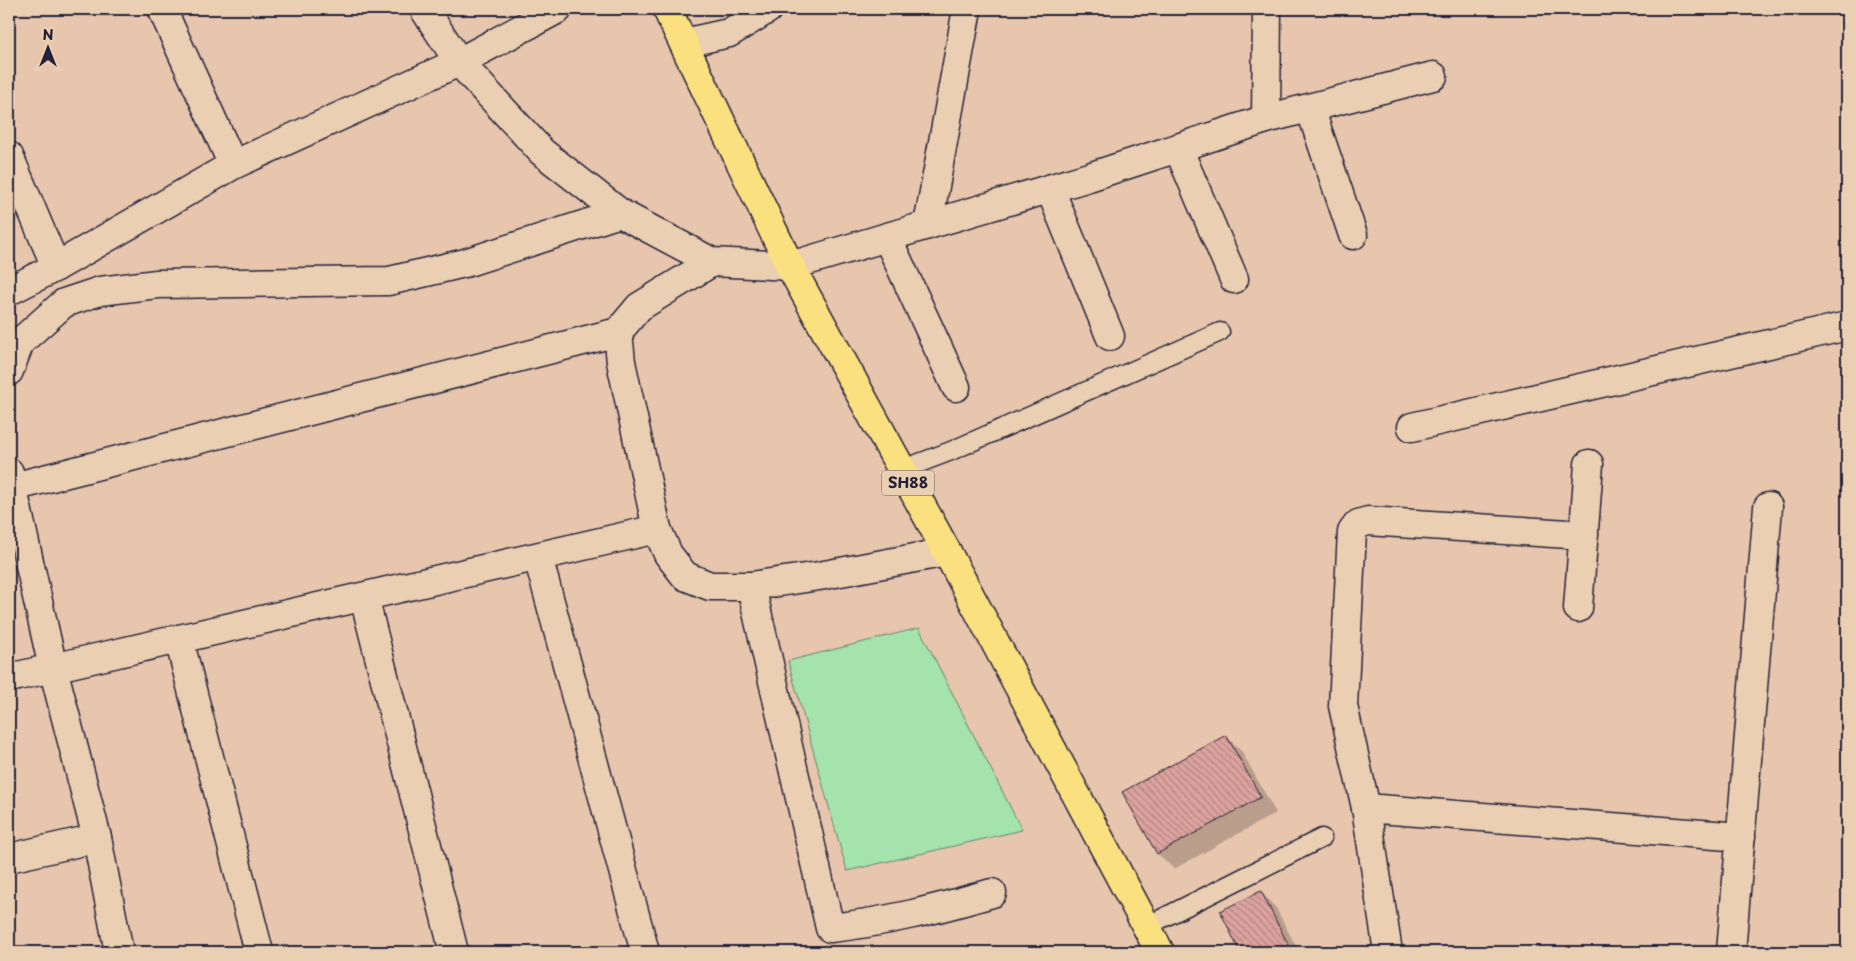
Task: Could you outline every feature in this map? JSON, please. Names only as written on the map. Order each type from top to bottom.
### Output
[{"type":"main road","name":"SH88","points":[[667,9],[790,266],[947,552],[1160,952]]},
{"type":"street","points":[[162,9],[233,165]]},
{"type":"street","points":[[424,9],[459,62],[542,152],[620,213],[712,262],[790,266],[1050,189],[1266,120],[1433,76]]},
{"type":"street","points":[[9,291],[56,267],[233,165],[459,62],[558,9]]},
{"type":"street","points":[[684,43],[729,32],[768,9]]},
{"type":"street","points":[[928,225],[967,9]]},
{"type":"street","points":[[1266,120],[1267,9]]},
{"type":"street","points":[[1310,108],[1353,235]]},
{"type":"street","points":[[1178,148],[1234,279]]},
{"type":"street","points":[[9,156],[56,267]]},
{"type":"street","points":[[1050,189],[1110,336]]},
{"type":"street","points":[[9,371],[20,342],[64,303],[100,291],[157,284],[389,281],[465,263],[620,213]]},
{"type":"street","points":[[887,237],[956,387]]},
{"type":"street","points":[[119,952],[97,838],[53,668],[10,482],[618,332],[640,307],[712,262]]},
{"type":"street","points":[[1412,427],[1847,326]]},
{"type":"street","points":[[618,332],[621,362],[657,529],[668,554],[685,576],[710,586],[751,586],[819,576],[947,552]]},
{"type":"street","points":[[1578,608],[1589,464]]},
{"type":"street","points":[[1731,952],[1768,507]]},
{"type":"street","points":[[1388,952],[1366,808],[1343,706],[1352,532],[1358,524],[1368,521],[1584,535]]},
{"type":"street","points":[[9,678],[657,529]]},
{"type":"street","points":[[538,557],[645,952]]},
{"type":"street","points":[[751,586],[830,928],[925,913],[992,893]]},
{"type":"street","points":[[364,597],[454,952]]},
{"type":"street","points":[[179,639],[259,952]]},
{"type":"street","points":[[1366,808],[1741,837]]},
{"type":"street","points":[[9,858],[97,838]]},
{"type":"lane","points":[[901,470],[951,451],[1220,332]]},
{"type":"lane","points":[[1147,926],[1322,838]]},
{"type":"green space","points":[[919,628],[1022,830],[847,871],[788,661]]},
{"type":"building","points":[[1226,735],[1261,797],[1157,854],[1122,792]]},
{"type":"building","points":[[1261,891],[1292,952],[1240,952],[1220,911]]}]
